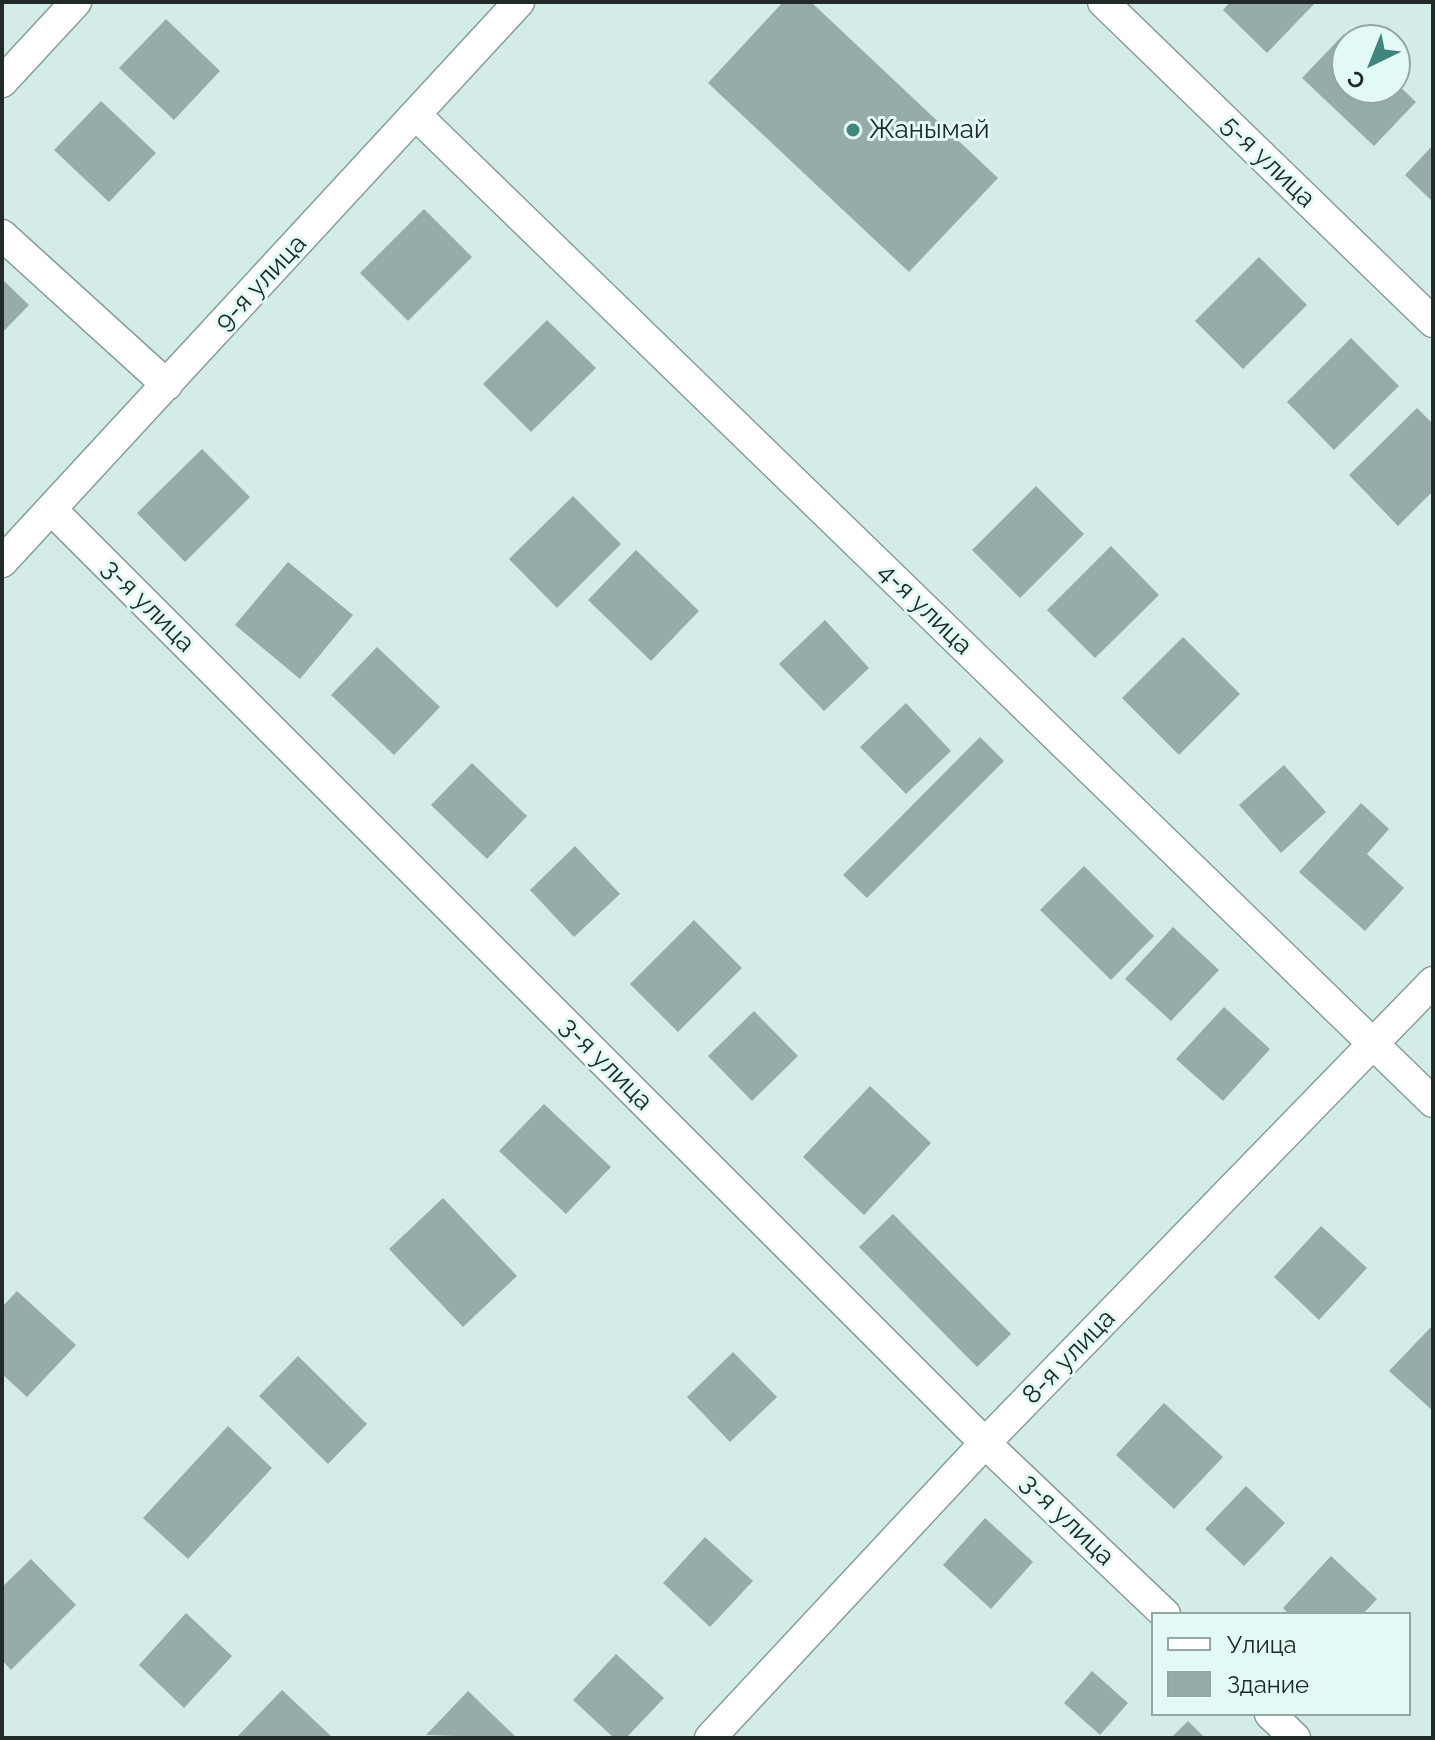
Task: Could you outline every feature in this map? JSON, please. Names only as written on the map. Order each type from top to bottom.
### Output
[{"type":"street","points":[[2,82],[76,2]]},
{"type":"street","name":"9-я улица","points":[[2,562],[519,2]]},
{"type":"street","name":"5-я улица","points":[[1103,2],[1433,322]]},
{"type":"street","name":"4-я улица","points":[[416,115],[1433,1102]]},
{"type":"street","points":[[2,235],[167,385]]},
{"type":"street","name":"3-я улица","points":[[52,510],[985,1443],[1163,1612]]},
{"type":"street","name":"8-я улица","points":[[710,1738],[985,1443],[1433,982]]},
{"type":"street","points":[[1272,1716],[1295,1738]]},
{"type":"building","name":"Жанымай","points":[[783,2],[811,2],[998,178],[909,272],[708,83]]},
{"type":"building","points":[[1230,2],[1316,2],[1267,53],[1223,10]]},
{"type":"building","points":[[166,19],[220,71],[174,120],[119,68]]},
{"type":"building","points":[[1331,48],[1331,104],[1411,104],[1411,97],[1416,102],[1374,146],[1302,78]]},
{"type":"building","points":[[101,101],[156,153],[109,202],[54,150]]},
{"type":"building","points":[[1433,145],[1433,202],[1405,175]]},
{"type":"building","points":[[424,209],[472,257],[408,321],[360,273]]},
{"type":"building","points":[[1259,257],[1307,305],[1243,369],[1195,321]]},
{"type":"building","points":[[2,279],[29,305],[2,333]]},
{"type":"building","points":[[547,320],[596,368],[531,432],[483,384]]},
{"type":"building","points":[[1351,338],[1399,386],[1334,450],[1287,402]]},
{"type":"building","points":[[1417,408],[1433,424],[1433,491],[1398,526],[1349,475]]},
{"type":"building","points":[[202,449],[250,497],[185,562],[137,513]]},
{"type":"building","points":[[1036,486],[1084,534],[1020,598],[972,550]]},
{"type":"building","points":[[573,496],[621,544],[557,608],[509,559]]},
{"type":"building","points":[[1111,546],[1159,595],[1095,658],[1047,610]]},
{"type":"building","points":[[636,550],[699,611],[651,661],[588,600]]},
{"type":"building","points":[[288,562],[353,615],[300,679],[235,625]]},
{"type":"building","points":[[825,620],[869,668],[824,711],[779,664]]},
{"type":"building","points":[[1183,637],[1240,694],[1179,755],[1122,698]]},
{"type":"building","points":[[377,647],[440,707],[394,755],[331,695]]},
{"type":"building","points":[[906,703],[951,751],[906,794],[860,747]]},
{"type":"building","points":[[980,737],[1004,761],[867,898],[843,875]]},
{"type":"building","points":[[472,763],[527,816],[487,859],[431,805]]},
{"type":"building","points":[[1284,765],[1326,812],[1281,853],[1239,805]]},
{"type":"building","points":[[1361,803],[1389,829],[1367,854],[1404,888],[1365,931],[1299,872]]},
{"type":"building","points":[[575,846],[620,894],[574,937],[530,890]]},
{"type":"building","points":[[1084,866],[1154,936],[1111,980],[1040,910]]},
{"type":"building","points":[[694,920],[742,968],[678,1032],[630,984]]},
{"type":"building","points":[[1173,927],[1219,970],[1171,1021],[1125,979]]},
{"type":"building","points":[[1224,1007],[1270,1049],[1223,1101],[1176,1059]]},
{"type":"building","points":[[754,1011],[798,1056],[752,1101],[708,1056]]},
{"type":"building","points":[[870,1086],[931,1143],[864,1215],[803,1157]]},
{"type":"building","points":[[544,1104],[611,1167],[566,1214],[499,1151]]},
{"type":"building","points":[[443,1198],[517,1276],[463,1327],[389,1249]]},
{"type":"building","points":[[893,1214],[1011,1334],[977,1367],[859,1247]]},
{"type":"building","points":[[1321,1226],[1367,1268],[1319,1320],[1274,1277]]},
{"type":"building","points":[[17,1291],[76,1345],[27,1397],[2,1374],[2,1307]]},
{"type":"building","points":[[1433,1325],[1433,1411],[1389,1371]]},
{"type":"building","points":[[733,1352],[777,1397],[730,1442],[687,1397]]},
{"type":"building","points":[[298,1356],[367,1424],[328,1464],[259,1396]]},
{"type":"building","points":[[1164,1403],[1223,1457],[1174,1509],[1116,1455]]},
{"type":"building","points":[[228,1426],[272,1468],[188,1559],[143,1518]]},
{"type":"building","points":[[1246,1486],[1285,1523],[1244,1566],[1205,1529]]},
{"type":"building","points":[[985,1518],[1033,1562],[991,1609],[943,1565]]},
{"type":"building","points":[[705,1537],[753,1581],[710,1627],[663,1583]]},
{"type":"building","points":[[1331,1556],[1377,1599],[1365,1612],[1287,1612],[1283,1608]]},
{"type":"building","points":[[31,1559],[76,1605],[11,1670],[2,1660],[2,1587]]},
{"type":"building","points":[[186,1613],[232,1656],[184,1708],[139,1665]]},
{"type":"building","points":[[616,1654],[664,1698],[626,1738],[614,1738],[573,1700]]},
{"type":"building","points":[[1092,1671],[1128,1703],[1100,1735],[1064,1703]]},
{"type":"building","points":[[282,1690],[333,1738],[236,1738]]},
{"type":"building","points":[[468,1691],[517,1738],[426,1735]]},
{"type":"building","points":[[1188,1721],[1205,1738],[1171,1738]]},
{"type":"place","name":"Жанымай","points":[[853,130]]}]
